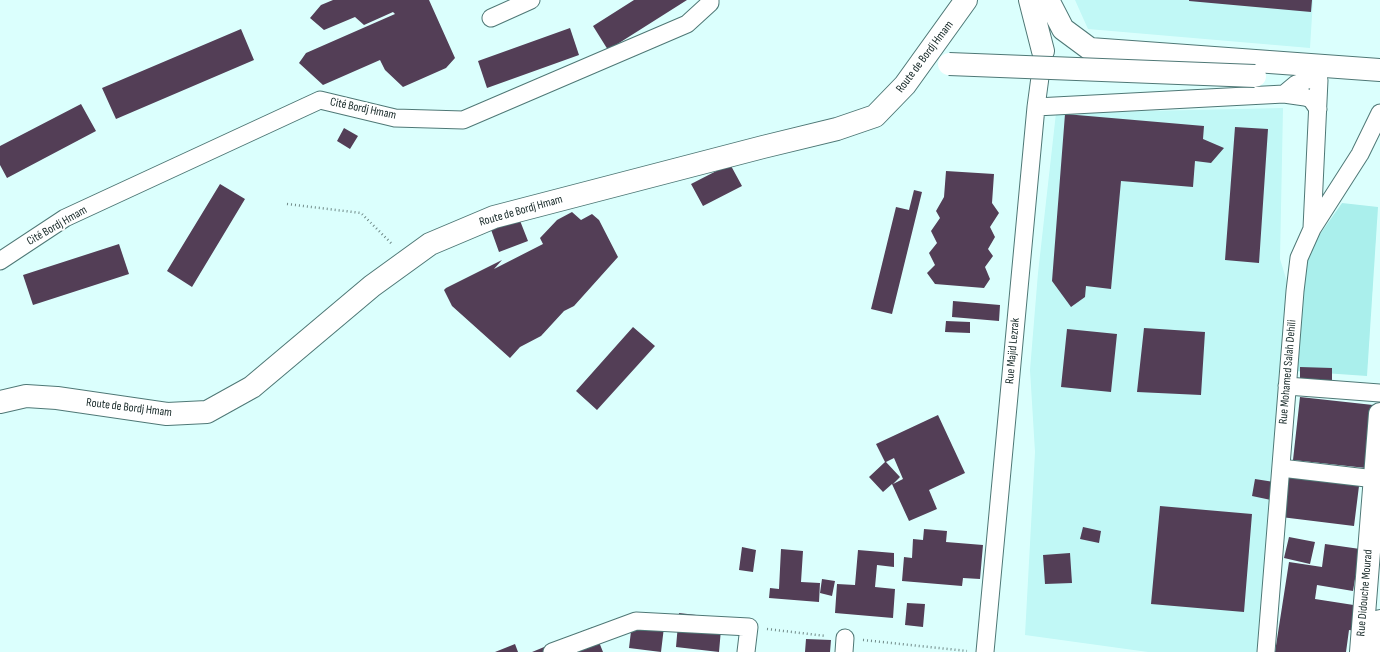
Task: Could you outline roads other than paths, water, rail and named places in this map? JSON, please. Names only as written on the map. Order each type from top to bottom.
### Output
[{"type":"main road","name":"Route de Bordj Hmam","points":[[0,402],[26,396],[57,398],[167,414],[207,412],[252,387],[372,286],[430,244],[494,216],[763,147],[837,130],[875,116],[905,86],[966,0]]},
{"type":"main road","points":[[1030,0],[1043,51]]},
{"type":"main road","points":[[1048,0],[1063,29],[1090,49],[1380,70]]},
{"type":"main road","points":[[905,86],[949,64],[1255,76],[1380,84]]},
{"type":"main road","name":"Rue Didouche Mourad","points":[[1361,652],[1380,414]]},
{"type":"main road","name":"Rue Didouche Mourad","points":[[1377,652],[1380,621]]},
{"type":"street","points":[[491,18],[531,0]]},
{"type":"street","name":"Cité Bordj Hmam","points":[[0,261],[65,218],[320,100],[395,118],[463,120],[688,24],[710,3],[710,0]]},
{"type":"street","name":"Rue Majid Lezrak","points":[[985,652],[1036,107],[1043,51]]},
{"type":"street","points":[[1284,94],[1296,84],[1314,80],[1318,109],[1312,229]]},
{"type":"street","points":[[1036,107],[1284,94],[1311,99],[1318,109]]},
{"type":"street","name":"Rue Mohamed Salah Dehili","points":[[1266,652],[1287,386],[1299,258],[1312,229],[1360,154],[1380,113]]},
{"type":"street","points":[[1287,386],[1380,393]]},
{"type":"street","points":[[1281,468],[1375,479]]},
{"type":"street","points":[[552,652],[636,621],[749,627],[746,652]]}]
